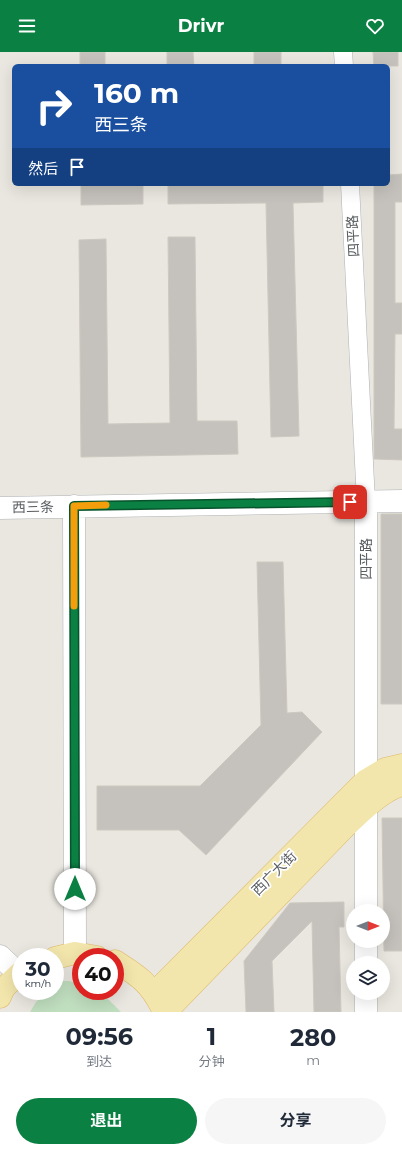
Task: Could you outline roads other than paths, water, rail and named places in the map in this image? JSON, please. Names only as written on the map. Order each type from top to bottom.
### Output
[{"type":"main road","name":"西广大街","points":[[154,993],[365,781],[385,769],[402,765]]},
{"type":"main road","points":[[124,967],[143,979],[154,993],[165,1012],[344,828],[387,792],[402,785]]},
{"type":"main road","points":[[0,997],[4,988],[12,980]]},
{"type":"street","points":[[343,52],[344,64]]},
{"type":"street","name":"四平路","points":[[350,186],[366,502],[366,904]]},
{"type":"street","name":"西三条","points":[[0,508],[402,501]]},
{"type":"street","points":[[65,955],[74,506]]},
{"type":"street","points":[[0,956],[12,966]]},
{"type":"street","points":[[366,1000],[366,1012]]}]
